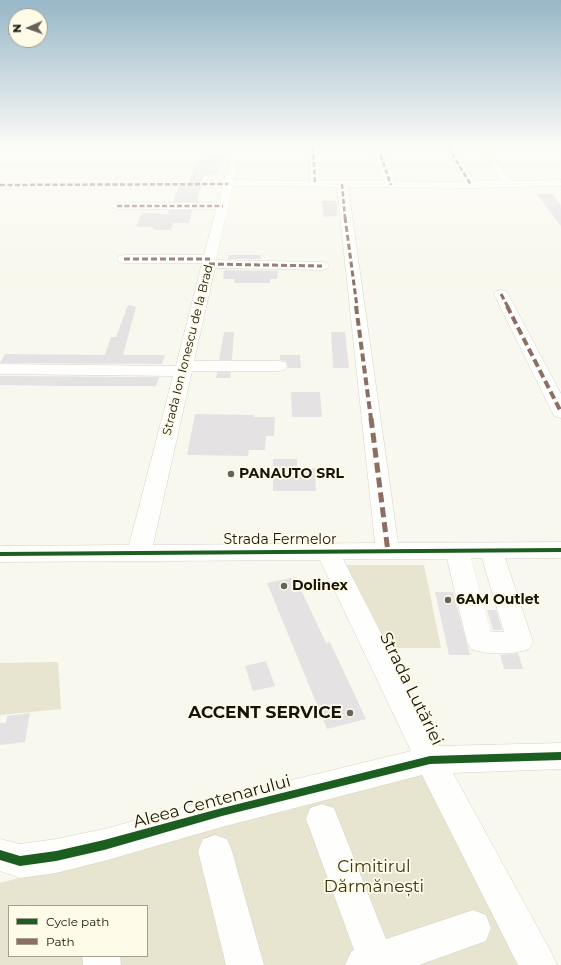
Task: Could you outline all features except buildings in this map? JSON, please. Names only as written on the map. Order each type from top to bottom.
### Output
[{"type":"street","name":"Strada Ion Ionescu de la Brad","points":[[139,553],[226,192]]},
{"type":"street","points":[[343,192],[388,552]]},
{"type":"street","points":[[555,192],[558,195]]},
{"type":"street","points":[[117,206],[223,206]]},
{"type":"street","points":[[124,259],[322,266]]},
{"type":"street","points":[[502,294],[561,412]]},
{"type":"street","points":[[0,369],[279,366]]},
{"type":"street","points":[[457,551],[480,642],[520,642],[491,550]]},
{"type":"street","name":"Strada Fermelor","points":[[0,554],[561,550]]},
{"type":"street","name":"Strada Lutăriei","points":[[328,552],[430,760],[538,965]]},
{"type":"street","name":"Aleea Centenarului","points":[[0,855],[20,861],[63,855],[430,760],[561,756]]},
{"type":"street","points":[[322,819],[373,964],[472,928]]},
{"type":"street","points":[[215,851],[245,965]]},
{"type":"green space","points":[[344,565],[424,565],[441,648],[386,648]]},
{"type":"green space","points":[[58,662],[61,709],[0,715],[0,663]]},
{"type":"green space","name":"Cimitirul Dărmănești","points":[[421,773],[518,965],[0,965],[0,883]]},
{"type":"marked path","points":[[343,192],[388,552]]},
{"type":"marked path","points":[[117,206],[223,206]]},
{"type":"marked path","points":[[124,259],[210,259]]},
{"type":"marked path","points":[[209,264],[322,266]]},
{"type":"marked path","points":[[501,294],[561,412]]},
{"type":"cycle path","points":[[0,554],[561,550]]},
{"type":"cycle path","points":[[0,855],[20,861],[56,856],[104,845],[222,812],[430,760],[561,756]]},
{"type":"place","name":"PANAUTO SRL","points":[[231,474]]},
{"type":"place","name":"Dolinex","points":[[284,586]]},
{"type":"place","name":"6AM Outlet","points":[[448,600]]},
{"type":"place","name":"ACCENT SERVICE","points":[[350,713]]}]
